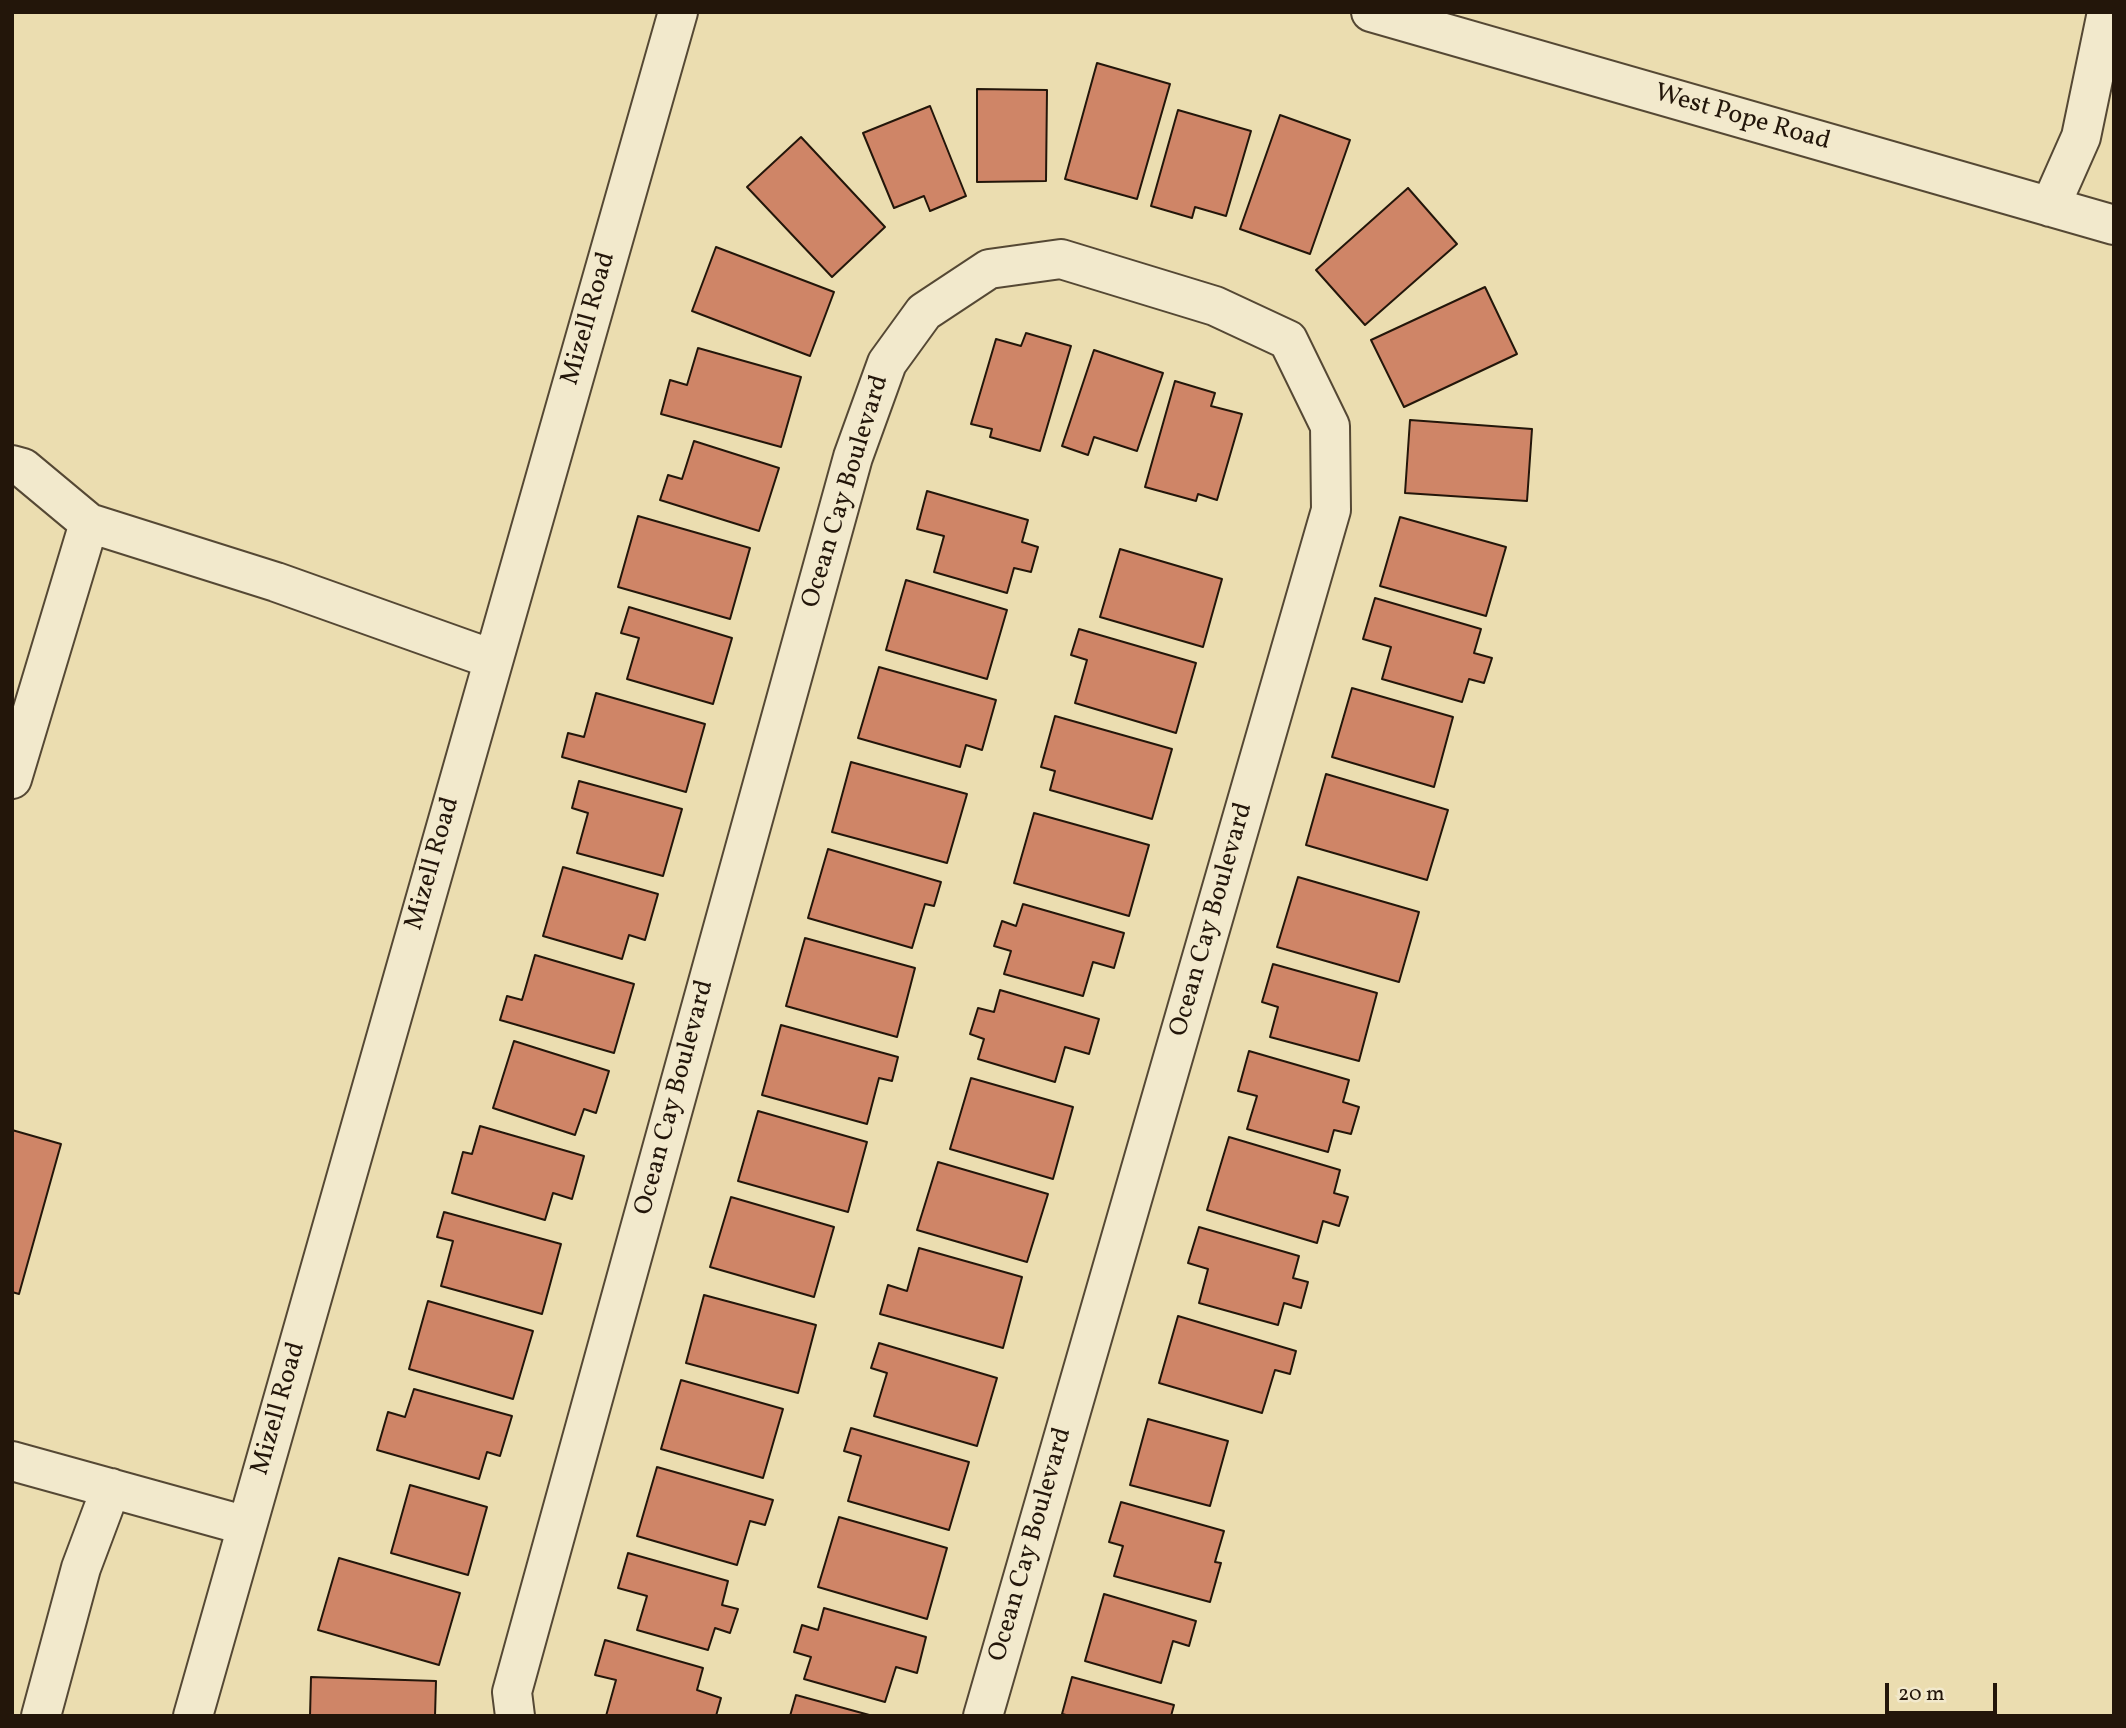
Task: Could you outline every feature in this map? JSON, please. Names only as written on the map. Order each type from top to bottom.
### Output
[{"type":"street","name":"Mizell Road","points":[[192,1716],[678,12]]},
{"type":"street","name":"West Pope Road","points":[[1371,12],[2114,225]]},
{"type":"street","points":[[2050,207],[2081,138],[2107,12]]},
{"type":"street","name":"Ocean Cay Boulevard","points":[[515,1716],[512,1692],[853,457],[887,363],[923,312],[989,269],[1060,259],[1214,306],[1288,340],[1330,426],[1331,509],[983,1716]]},
{"type":"street","points":[[12,465],[23,468],[89,523],[276,582],[492,659]]},
{"type":"street","points":[[12,779],[89,523]]},
{"type":"street","points":[[12,1461],[247,1526]]},
{"type":"street","points":[[41,1716],[81,1568],[111,1488]]},
{"type":"building","points":[[1097,63],[1170,84],[1137,199],[1065,179]]},
{"type":"building","points":[[977,89],[1047,90],[1046,181],[977,182]]},
{"type":"building","points":[[930,106],[966,196],[930,211],[924,196],[894,208],[863,133]]},
{"type":"building","points":[[1178,110],[1251,131],[1226,216],[1195,207],[1192,218],[1151,206]]},
{"type":"building","points":[[1280,115],[1350,140],[1310,254],[1240,229]]},
{"type":"building","points":[[801,137],[885,227],[832,277],[747,187]]},
{"type":"building","points":[[1408,188],[1457,244],[1365,325],[1316,270]]},
{"type":"building","points":[[716,247],[834,292],[810,356],[692,311]]},
{"type":"building","points":[[1485,287],[1517,354],[1404,407],[1371,340]]},
{"type":"building","points":[[1026,333],[1071,346],[1040,451],[990,437],[992,429],[971,424],[996,339],[1021,346]]},
{"type":"building","points":[[698,348],[801,377],[781,447],[661,414],[670,380],[687,385]]},
{"type":"building","points":[[1094,350],[1163,373],[1137,451],[1094,437],[1088,455],[1062,446]]},
{"type":"building","points":[[1175,381],[1215,393],[1211,406],[1242,414],[1217,500],[1198,494],[1196,501],[1145,487]]},
{"type":"building","points":[[1410,420],[1532,429],[1527,501],[1405,493]]},
{"type":"building","points":[[694,441],[779,468],[759,531],[660,500],[668,475],[682,479]]},
{"type":"building","points":[[927,491],[1028,520],[1022,542],[1038,547],[1031,572],[1014,568],[1007,593],[934,572],[944,536],[917,529]]},
{"type":"building","points":[[638,516],[750,548],[730,619],[618,587]]},
{"type":"building","points":[[1400,517],[1506,547],[1486,616],[1380,586]]},
{"type":"building","points":[[1120,549],[1222,579],[1203,647],[1100,617]]},
{"type":"building","points":[[906,580],[1007,610],[987,679],[886,650]]},
{"type":"building","points":[[1375,598],[1481,629],[1474,653],[1492,658],[1484,683],[1469,679],[1462,702],[1382,679],[1391,647],[1363,639]]},
{"type":"building","points":[[629,607],[732,638],[713,704],[627,679],[639,638],[621,633]]},
{"type":"building","points":[[1079,629],[1196,663],[1176,733],[1075,703],[1087,660],[1071,655]]},
{"type":"building","points":[[879,667],[996,700],[982,750],[966,745],[960,767],[858,738]]},
{"type":"building","points":[[1352,688],[1453,717],[1434,787],[1332,757]]},
{"type":"building","points":[[596,693],[705,724],[686,792],[562,757],[568,733],[584,737]]},
{"type":"building","points":[[1055,716],[1172,749],[1152,819],[1050,790],[1055,771],[1041,767]]},
{"type":"building","points":[[851,762],[967,794],[947,863],[832,832]]},
{"type":"building","points":[[1326,774],[1448,810],[1427,880],[1306,845]]},
{"type":"building","points":[[579,781],[682,809],[663,876],[577,853],[588,813],[572,808]]},
{"type":"building","points":[[1034,813],[1149,845],[1129,916],[1014,883]]},
{"type":"building","points":[[828,849],[941,882],[934,906],[925,904],[912,948],[808,918]]},
{"type":"building","points":[[563,867],[658,894],[645,940],[629,935],[622,959],[543,936]]},
{"type":"building","points":[[1298,877],[1419,912],[1399,982],[1277,947]]},
{"type":"building","points":[[1023,904],[1124,933],[1114,968],[1093,962],[1083,996],[1004,974],[1011,951],[994,946],[1002,921],[1016,926]]},
{"type":"building","points":[[805,938],[915,968],[897,1037],[786,1006]]},
{"type":"building","points":[[535,955],[634,984],[614,1053],[500,1020],[507,996],[522,1000]]},
{"type":"building","points":[[1273,964],[1377,993],[1359,1061],[1270,1037],[1278,1007],[1262,1002]]},
{"type":"building","points":[[1000,990],[1099,1019],[1089,1054],[1065,1047],[1055,1082],[978,1059],[984,1039],[970,1034],[978,1008],[994,1012]]},
{"type":"building","points":[[781,1025],[898,1057],[892,1081],[879,1078],[867,1124],[762,1095]]},
{"type":"building","points":[[514,1041],[609,1071],[596,1113],[584,1109],[575,1135],[493,1108]]},
{"type":"building","points":[[1249,1051],[1349,1080],[1343,1102],[1359,1107],[1351,1134],[1334,1130],[1328,1152],[1247,1129],[1257,1096],[1238,1091]]},
{"type":"building","points":[[971,1078],[1073,1107],[1053,1179],[950,1149]]},
{"type":"building","points":[[758,1111],[867,1142],[848,1212],[738,1181]]},
{"type":"building","points":[[480,1126],[584,1156],[572,1199],[553,1193],[545,1220],[452,1193],[463,1152],[472,1154]]},
{"type":"building","points":[[12,1130],[61,1144],[19,1294],[12,1292]]},
{"type":"building","points":[[1229,1137],[1340,1170],[1334,1193],[1348,1197],[1339,1226],[1323,1221],[1317,1243],[1207,1210]]},
{"type":"building","points":[[938,1162],[1048,1194],[1027,1262],[917,1230]]},
{"type":"building","points":[[731,1197],[834,1227],[814,1297],[710,1267]]},
{"type":"building","points":[[444,1212],[561,1244],[542,1314],[441,1286],[453,1241],[437,1237]]},
{"type":"building","points":[[1199,1227],[1299,1256],[1293,1278],[1308,1282],[1301,1308],[1284,1303],[1278,1325],[1199,1303],[1208,1269],[1188,1263]]},
{"type":"building","points":[[919,1248],[1022,1277],[1003,1348],[880,1314],[888,1285],[907,1291]]},
{"type":"building","points":[[704,1295],[816,1325],[798,1393],[686,1363]]},
{"type":"building","points":[[428,1301],[533,1331],[513,1399],[409,1369]]},
{"type":"building","points":[[1178,1316],[1296,1351],[1290,1374],[1275,1370],[1262,1413],[1159,1383]]},
{"type":"building","points":[[879,1343],[997,1378],[977,1446],[874,1416],[887,1373],[871,1368]]},
{"type":"building","points":[[681,1380],[783,1409],[763,1478],[661,1449]]},
{"type":"building","points":[[414,1389],[512,1416],[500,1456],[487,1452],[479,1479],[377,1450],[388,1412],[405,1417]]},
{"type":"building","points":[[1148,1419],[1228,1441],[1210,1506],[1130,1485]]},
{"type":"building","points":[[851,1428],[969,1462],[949,1530],[848,1501],[861,1456],[844,1451]]},
{"type":"building","points":[[657,1467],[773,1500],[765,1525],[750,1521],[737,1565],[637,1536]]},
{"type":"building","points":[[410,1485],[487,1507],[468,1575],[391,1553]]},
{"type":"building","points":[[1121,1502],[1224,1531],[1215,1562],[1221,1563],[1210,1602],[1114,1576],[1123,1546],[1109,1542]]},
{"type":"building","points":[[839,1517],[947,1548],[927,1619],[818,1587]]},
{"type":"building","points":[[628,1553],[728,1581],[722,1605],[738,1609],[730,1633],[715,1628],[708,1650],[637,1630],[647,1596],[618,1588]]},
{"type":"building","points":[[339,1558],[460,1593],[439,1665],[318,1630]]},
{"type":"building","points":[[1104,1594],[1196,1621],[1189,1646],[1173,1641],[1161,1683],[1085,1661]]},
{"type":"building","points":[[824,1608],[926,1637],[917,1673],[896,1667],[885,1702],[804,1679],[811,1657],[794,1652],[802,1625],[818,1630]]},
{"type":"building","points":[[605,1640],[703,1668],[697,1690],[721,1698],[716,1716],[606,1716],[616,1680],[595,1675]]},
{"type":"building","points":[[311,1677],[436,1681],[435,1716],[310,1716]]},
{"type":"building","points":[[1072,1677],[1174,1705],[1171,1716],[1062,1714]]},
{"type":"building","points":[[796,1695],[873,1716],[790,1716]]}]
